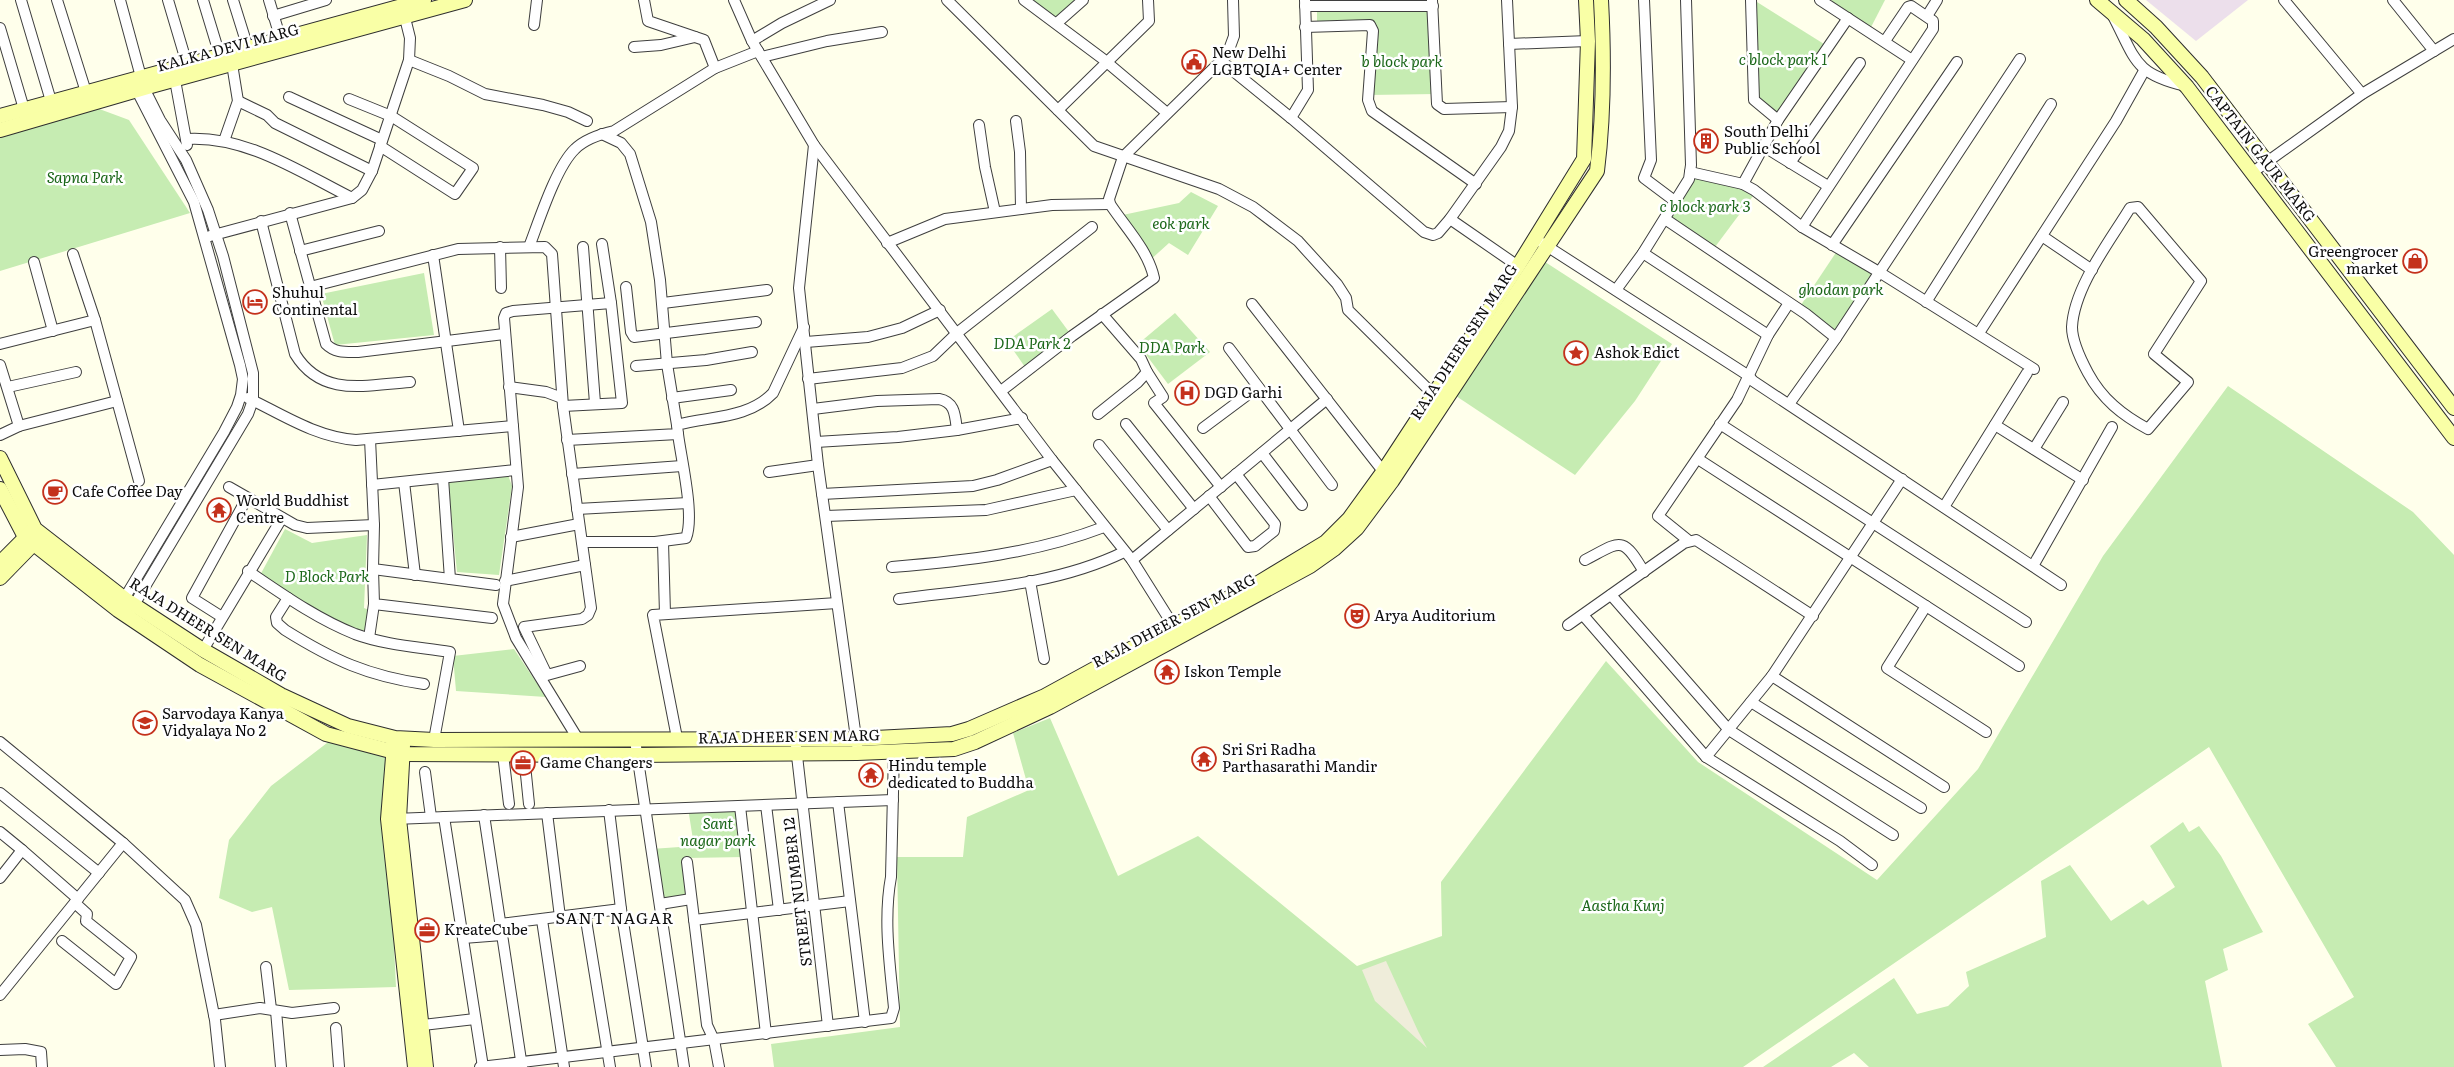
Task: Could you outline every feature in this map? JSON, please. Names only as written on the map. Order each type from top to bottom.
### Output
[{"type":"street","points":[[21,0],[51,102]]},
{"type":"street","points":[[58,0],[86,92]]},
{"type":"street","points":[[120,0],[138,83],[211,235],[243,379],[237,407],[126,607]]},
{"type":"street","points":[[168,0],[187,64]]},
{"type":"street","points":[[203,0],[220,56]]},
{"type":"street","points":[[233,0],[248,48]]},
{"type":"street","points":[[269,0],[281,40]]},
{"type":"street","points":[[273,16],[304,3],[326,0]]},
{"type":"street","name":"KALKA DEVI MARG","points":[[0,130],[138,83],[187,64],[424,0]]},
{"type":"street","name":"KALKA DEVI MARG","points":[[0,116],[86,92],[138,83],[175,80],[405,18],[435,4],[465,0]]},
{"type":"street","points":[[534,25],[537,0]]},
{"type":"street","points":[[644,0],[648,21],[655,25],[699,37],[707,46],[715,68]]},
{"type":"street","points":[[734,0],[757,50],[814,145],[1052,460],[1132,560],[1176,631]]},
{"type":"street","points":[[757,50],[782,23],[830,0]]},
{"type":"street","points":[[947,0],[1094,146],[1219,189],[1242,200],[1276,222],[1298,241],[1337,284],[1346,298],[1348,310],[1434,395]]},
{"type":"street","points":[[1024,0],[1107,62],[1166,113]]},
{"type":"street","points":[[1057,23],[1083,0]]},
{"type":"street","points":[[1058,110],[1149,21],[1148,0]]},
{"type":"street","points":[[1001,391],[1102,314],[1154,278],[1152,269],[1134,237],[1110,204],[1109,199],[1123,157],[1227,55],[1234,36],[1233,0]]},
{"type":"street","points":[[1221,62],[1291,118],[1424,232],[1433,235],[1438,233],[1450,219],[1476,184],[1509,131],[1512,108],[1507,0]]},
{"type":"street","name":"RAJA DHEER SEN MARG","points":[[0,489],[34,536],[200,665],[326,734],[379,749],[403,754],[638,755],[797,753],[952,734],[970,729],[1045,696],[1310,566],[1334,549],[1357,528],[1434,395],[1518,266],[1584,159],[1588,41],[1586,0]]},
{"type":"street","name":"RAJA DHEER SEN MARG","points":[[1388,477],[1597,171],[1600,145],[1602,46],[1600,0]]},
{"type":"street","points":[[1644,0],[1651,160],[1644,178],[1676,202]]},
{"type":"street","points":[[1616,290],[1685,189],[1690,172],[1686,0]]},
{"type":"street","points":[[1751,0],[1754,100],[1778,120]]},
{"type":"street","points":[[1820,0],[1912,60]]},
{"type":"street","points":[[1927,16],[1937,0]]},
{"type":"street","name":"CAPTAIN GAUR MARG","points":[[2097,0],[2110,9],[2143,39],[2187,87],[2454,438]]},
{"type":"street","name":"CAPTAIN GAUR MARG","points":[[2126,0],[2156,28],[2202,77],[2454,408]]},
{"type":"street","points":[[2284,0],[2362,94]]},
{"type":"street","points":[[2393,0],[2434,51]]},
{"type":"street","points":[[1291,118],[1308,90],[1305,3],[1433,3],[1437,104],[1444,109],[1512,108]]},
{"type":"street","points":[[1802,227],[1933,29],[1933,21],[1911,3],[1905,8],[1885,41]]},
{"type":"street","points":[[2110,9],[2136,60],[2144,71],[2165,82],[2187,87]]},
{"type":"street","points":[[211,235],[352,198],[362,190],[372,171],[409,60],[410,38],[405,18]]},
{"type":"street","points":[[1743,184],[1778,120],[1848,18]]},
{"type":"street","points":[[1305,27],[1370,25],[1373,30],[1368,100],[1372,111],[1476,184]]},
{"type":"street","points":[[0,28],[24,109]]},
{"type":"street","points":[[529,247],[566,160],[576,147],[602,134],[614,131],[715,68],[757,50],[882,32]]},
{"type":"street","points":[[634,47],[699,37]]},
{"type":"street","points":[[2253,172],[2268,164],[2362,94],[2454,39]]},
{"type":"street","points":[[1509,44],[1588,41]]},
{"type":"street","points":[[1789,404],[1836,338],[2020,59]]},
{"type":"street","points":[[409,60],[449,76],[486,94],[543,105],[568,112],[586,121]]},
{"type":"street","points":[[1832,245],[1957,62]]},
{"type":"street","points":[[1790,163],[1860,63]]},
{"type":"street","points":[[224,141],[238,101],[232,64]]},
{"type":"street","points":[[1979,333],[2120,114],[2144,71]]},
{"type":"street","points":[[175,80],[186,139],[186,160]]},
{"type":"street","points":[[126,607],[212,477],[248,414],[253,400],[254,386],[250,359],[186,160],[138,83]]},
{"type":"street","points":[[290,97],[381,143],[455,194],[473,168],[391,116],[349,99]]},
{"type":"street","points":[[238,101],[267,115],[275,123],[372,171]]},
{"type":"street","points":[[1926,302],[2051,104]]},
{"type":"street","points":[[1016,121],[1020,152],[1021,209]]},
{"type":"street","points":[[979,126],[985,167],[995,212]]},
{"type":"street","points":[[582,542],[663,542],[686,538],[688,533],[688,502],[667,364],[662,303],[651,222],[630,154],[621,143],[602,134]]},
{"type":"street","points":[[186,139],[224,141],[252,148],[352,198]]},
{"type":"street","points":[[814,145],[799,288],[818,465],[857,746]]},
{"type":"street","points":[[1771,151],[1828,186]]},
{"type":"street","points":[[1690,172],[1743,184],[1758,192],[1802,227],[1979,333],[2031,371],[1944,507]]},
{"type":"street","points":[[887,243],[936,221],[1052,205],[1110,204]]},
{"type":"street","points":[[2138,206],[2201,281],[2154,354],[2188,382],[2148,429],[2122,414],[2097,390],[2080,360],[2072,328],[2078,299],[2092,270],[2130,208],[2138,206]]},
{"type":"street","points":[[290,213],[326,344],[332,350],[345,352],[504,334]]},
{"type":"street","points":[[1450,219],[1518,266]]},
{"type":"street","points":[[1665,219],[1789,303],[1836,338]]},
{"type":"street","points":[[261,222],[295,354],[302,364],[324,382],[341,386],[410,382]]},
{"type":"street","points":[[808,380],[902,368],[932,356],[957,333],[1092,227]]},
{"type":"street","points":[[300,251],[378,231]]},
{"type":"street","points":[[2042,236],[2092,270]]},
{"type":"street","points":[[1535,239],[1749,376],[1753,381],[2061,585]]},
{"type":"street","points":[[509,387],[546,392],[563,402],[622,403],[612,303],[604,269],[602,244]]},
{"type":"street","points":[[500,247],[502,288]]},
{"type":"street","points":[[310,287],[458,249],[545,247],[552,254],[567,440],[591,608],[588,615],[582,618],[524,627],[547,675],[580,666]]},
{"type":"street","points":[[583,247],[595,404]]},
{"type":"street","points":[[1643,253],[1768,335]]},
{"type":"street","points":[[73,254],[95,320],[139,481]]},
{"type":"street","points":[[433,255],[459,431]]},
{"type":"street","points":[[34,262],[54,331]]},
{"type":"street","points":[[626,287],[631,332],[634,337],[756,322]]},
{"type":"street","points":[[662,303],[767,290]]},
{"type":"street","points":[[578,739],[516,638],[503,604],[500,583],[511,537],[518,487],[504,334],[506,313],[612,303]]},
{"type":"street","points":[[1789,303],[1768,335],[1737,400],[1658,516],[1690,540],[1702,543],[1813,616]]},
{"type":"street","points":[[1252,304],[1388,477]]},
{"type":"street","points":[[806,342],[868,337],[902,328],[940,310]]},
{"type":"street","points":[[1102,314],[1141,359],[1163,397],[1154,404],[1221,487]]},
{"type":"street","points":[[0,344],[95,320]]},
{"type":"street","points":[[567,440],[677,429],[745,412],[765,402],[773,393],[804,326]]},
{"type":"street","points":[[1230,348],[1332,485]]},
{"type":"street","points":[[636,366],[667,364],[752,352]]},
{"type":"street","points":[[0,365],[19,426]]},
{"type":"street","points":[[8,387],[76,372]]},
{"type":"street","points":[[1098,414],[1138,382],[1147,372]]},
{"type":"street","points":[[1203,428],[1258,387]]},
{"type":"street","points":[[672,398],[731,390]]},
{"type":"street","points":[[241,395],[327,436],[349,440],[512,426]]},
{"type":"street","points":[[1132,560],[1327,399]]},
{"type":"street","points":[[813,409],[877,401],[946,400],[954,408],[957,430]]},
{"type":"street","points":[[0,434],[19,426],[117,401]]},
{"type":"street","points":[[2034,449],[2063,402]]},
{"type":"street","points":[[816,442],[898,437],[957,430],[1022,418]]},
{"type":"street","points":[[1126,424],[1194,509]]},
{"type":"street","points":[[1720,424],[2026,622]]},
{"type":"street","points":[[1995,425],[2083,480]]},
{"type":"street","points":[[2033,566],[2112,427]]},
{"type":"street","points":[[369,638],[374,604],[374,525],[370,439]]},
{"type":"street","points":[[1099,445],[1168,530]]},
{"type":"street","points":[[1262,453],[1302,504]]},
{"type":"street","name":"RAJA DHEER SEN MARG","points":[[0,458],[34,536]]},
{"type":"street","points":[[1698,459],[2019,666]]},
{"type":"street","points":[[822,494],[974,486],[997,480],[1052,460]]},
{"type":"street","points":[[769,472],[818,465]]},
{"type":"street","points":[[572,474],[682,466]]},
{"type":"street","points":[[372,485],[516,470]]},
{"type":"street","points":[[201,471],[212,477]]},
{"type":"street","points":[[1209,496],[1248,547],[1254,546],[1274,531],[1275,524],[1236,474]]},
{"type":"street","points":[[443,478],[450,579]]},
{"type":"street","points":[[1706,757],[1772,676],[1902,479]]},
{"type":"street","points":[[404,482],[415,575]]},
{"type":"street","points":[[229,487],[295,525],[307,528],[374,525]]},
{"type":"street","points":[[826,516],[986,510],[1076,490]]},
{"type":"street","points":[[222,617],[192,598],[247,498]]},
{"type":"street","points":[[577,509],[688,502]]},
{"type":"street","points":[[203,650],[248,571],[282,518]]},
{"type":"street","points":[[511,537],[579,524]]},
{"type":"street","points":[[892,567],[962,561],[1021,551],[1078,537],[1104,527]]},
{"type":"street","points":[[0,563],[34,536]]},
{"type":"street","points":[[0,578],[34,536]]},
{"type":"street","points":[[1568,625],[1690,540]]},
{"type":"street","points":[[663,542],[665,614]]},
{"type":"street","points":[[1585,560],[1616,544],[1626,545],[1633,551],[1644,572]]},
{"type":"street","points":[[899,600],[1030,581],[1074,572],[1099,564],[1124,552]]},
{"type":"street","points":[[373,569],[450,579],[500,583],[585,565]]},
{"type":"street","points":[[248,571],[288,598],[354,633],[369,638],[450,652],[434,740]]},
{"type":"street","points":[[1030,581],[1044,659]]},
{"type":"street","points":[[1611,595],[1729,730],[1893,835]]},
{"type":"street","points":[[288,598],[276,617],[277,623],[285,630],[354,668],[378,676],[424,684]]},
{"type":"street","points":[[677,738],[653,615],[837,603]]},
{"type":"street","points":[[374,604],[492,618]]},
{"type":"street","points":[[1926,606],[1886,668],[1986,732]]},
{"type":"street","name":"RAJA DHEER SEN MARG","points":[[126,607],[281,695],[348,726],[399,739],[635,740],[795,738],[894,751],[954,749],[975,742],[1050,707],[1176,631]]},
{"type":"street","points":[[1583,615],[1706,757],[1840,841],[1872,865]]},
{"type":"street","points":[[1772,676],[1944,787]]},
{"type":"street","points":[[1751,702],[1921,808]]},
{"type":"street","name":"STREET NUMBER 12","points":[[795,738],[828,1026]]},
{"type":"street","points":[[399,739],[403,754],[396,769],[394,819],[417,1026],[426,1067]]},
{"type":"street","points":[[635,740],[684,1067]]},
{"type":"street","points":[[0,742],[123,842],[185,900],[196,925],[214,1015],[220,1067]]},
{"type":"street","points":[[379,749],[396,769]]},
{"type":"street","points":[[444,817],[482,1067],[563,1062],[608,1052],[865,1022],[891,1018],[894,1008],[889,946],[888,894],[891,878],[894,751]]},
{"type":"street","points":[[396,769],[403,754]]},
{"type":"street","points":[[503,754],[509,804]]},
{"type":"street","points":[[524,755],[529,804]]},
{"type":"street","points":[[425,772],[431,817]]},
{"type":"street","points":[[0,793],[99,873]]},
{"type":"street","points":[[394,819],[893,800]]},
{"type":"street","points":[[838,802],[865,1022]]},
{"type":"street","points":[[766,805],[779,910]]},
{"type":"street","points":[[740,806],[766,1034]]},
{"type":"street","points":[[610,810],[621,909],[646,1067]]},
{"type":"street","points":[[547,813],[560,918]]},
{"type":"street","points":[[484,815],[522,1065]]},
{"type":"street","points":[[0,832],[77,901],[87,914],[86,920],[131,957],[116,984],[62,941]]},
{"type":"street","points":[[0,995],[123,842]]},
{"type":"street","points":[[0,878],[22,850]]},
{"type":"street","points":[[687,862],[707,1025],[714,1040],[719,1067]]},
{"type":"street","points":[[660,904],[691,899]]},
{"type":"street","points":[[694,920],[850,900]]},
{"type":"street","points":[[500,924],[621,909]]},
{"type":"street","points":[[585,914],[610,1067]]},
{"type":"street","points":[[542,920],[563,1062]]},
{"type":"street","points":[[463,938],[502,935]]},
{"type":"street","points":[[266,967],[274,1010],[281,1067]]},
{"type":"street","points":[[214,1015],[260,1008],[292,1013],[334,1008]]},
{"type":"street","points":[[417,1026],[476,1019]]},
{"type":"street","points":[[415,1067],[417,1026]]},
{"type":"street","points":[[336,1028],[339,1067]]},
{"type":"street","points":[[0,1050],[25,1049],[41,1052],[42,1067]]},
{"type":"shaded area","points":[[2146,0],[2248,0],[2196,41]]},
{"type":"shaded area","points":[[1386,961],[1427,1048],[1375,1001],[1362,970]]},
{"type":"green space","points":[[1024,0],[1083,0],[1057,23]]},
{"type":"green space","points":[[1832,0],[1885,0],[1869,31],[1832,8]]},
{"type":"green space","name":"b block park","points":[[1430,2],[1436,94],[1369,95],[1370,26],[1317,27],[1317,3]]},
{"type":"green space","name":"c block park 1","points":[[1757,2],[1832,49],[1779,127],[1752,105],[1749,9]]},
{"type":"green space","name":"Sapna Park","points":[[94,107],[129,120],[190,213],[0,271],[0,138]]},
{"type":"green space","name":"c block park 3","points":[[1690,175],[1756,192],[1715,247],[1665,219]]},
{"type":"green space","name":"eok park","points":[[1191,192],[1218,206],[1188,255],[1169,243],[1148,262],[1118,216],[1179,203]]},
{"type":"green space","name":"ghodan park","points":[[1839,248],[1880,274],[1838,336],[1801,305]]},
{"type":"green space","points":[[1542,260],[1672,344],[1635,401],[1575,475],[1453,394]]},
{"type":"green space","points":[[424,273],[434,335],[335,345],[321,294]]},
{"type":"green space","name":"DDA Park 2","points":[[1052,309],[1072,336],[1027,370],[1007,341]]},
{"type":"green space","name":"DDA Park","points":[[1175,313],[1210,352],[1168,384],[1138,344]]},
{"type":"green space","name":"Aastha Kunj","points":[[2228,386],[2413,512],[2454,555],[2454,1067],[2336,1067],[2308,1024],[2354,997],[2209,747],[1743,1067],[774,1067],[771,1044],[900,1027],[897,857],[963,857],[967,817],[1029,790],[1013,733],[1050,718],[1118,876],[1198,836],[1357,966],[1442,936],[1441,882],[1606,661],[1698,762],[1877,880],[1978,769],[2103,556]]},
{"type":"green space","points":[[508,475],[512,486],[499,575],[457,572],[448,482]]},
{"type":"green space","name":"D Block Park","points":[[285,529],[312,543],[367,535],[364,608],[374,612],[375,632],[344,625],[329,619],[258,579]]},
{"type":"green space","points":[[514,649],[546,697],[456,691],[453,656]]},
{"type":"green space","points":[[340,733],[384,739],[396,987],[289,990],[272,907],[252,912],[219,898],[229,840],[271,786]]},
{"type":"green space","name":"Sant nagar park","points":[[740,806],[745,857],[686,858],[688,899],[660,904],[651,849],[694,846],[688,808]]},
{"type":"green space","points":[[2183,822],[2189,832],[2199,826],[2221,856],[2263,932],[2223,949],[2228,970],[2205,981],[2222,1067],[1869,1067],[1854,1053],[1831,1067],[1763,1067],[1894,978],[1917,1014],[1948,1006],[1969,986],[1966,972],[2046,937],[2041,881],[2070,865],[2111,921],[2143,900],[2148,905],[2175,887],[2150,846]]},
{"type":"place","name":"New Delhi LGBTQIA+ Center","points":[[1194,62]]},
{"type":"place","name":"South Delhi Public School","points":[[1706,141]]},
{"type":"place","name":"Greengrocer market","points":[[2415,261]]},
{"type":"place","name":"Shuhul Continental","points":[[255,302]]},
{"type":"place","name":"Ashok Edict","points":[[1576,353]]},
{"type":"place","name":"DGD Garhi","points":[[1187,393]]},
{"type":"place","name":"Cafe Coffee Day","points":[[55,492]]},
{"type":"place","name":"World Buddhist Centre","points":[[219,510]]},
{"type":"place","name":"Arya Auditorium","points":[[1357,616]]},
{"type":"place","name":"Iskon Temple","points":[[1167,672]]},
{"type":"place","name":"Sarvodaya Kanya Vidyalaya No 2","points":[[145,723]]},
{"type":"place","name":"Sri Sri Radha Parthasarathi Mandir","points":[[1204,759]]},
{"type":"place","name":"Game Changers","points":[[523,763]]},
{"type":"place","name":"Hindu temple dedicated to Buddha","points":[[871,775]]},
{"type":"place","name":"KreateCube","points":[[427,930]]},
{"type":"district","name":"SANT NAGAR","points":[[615,918]]}]
